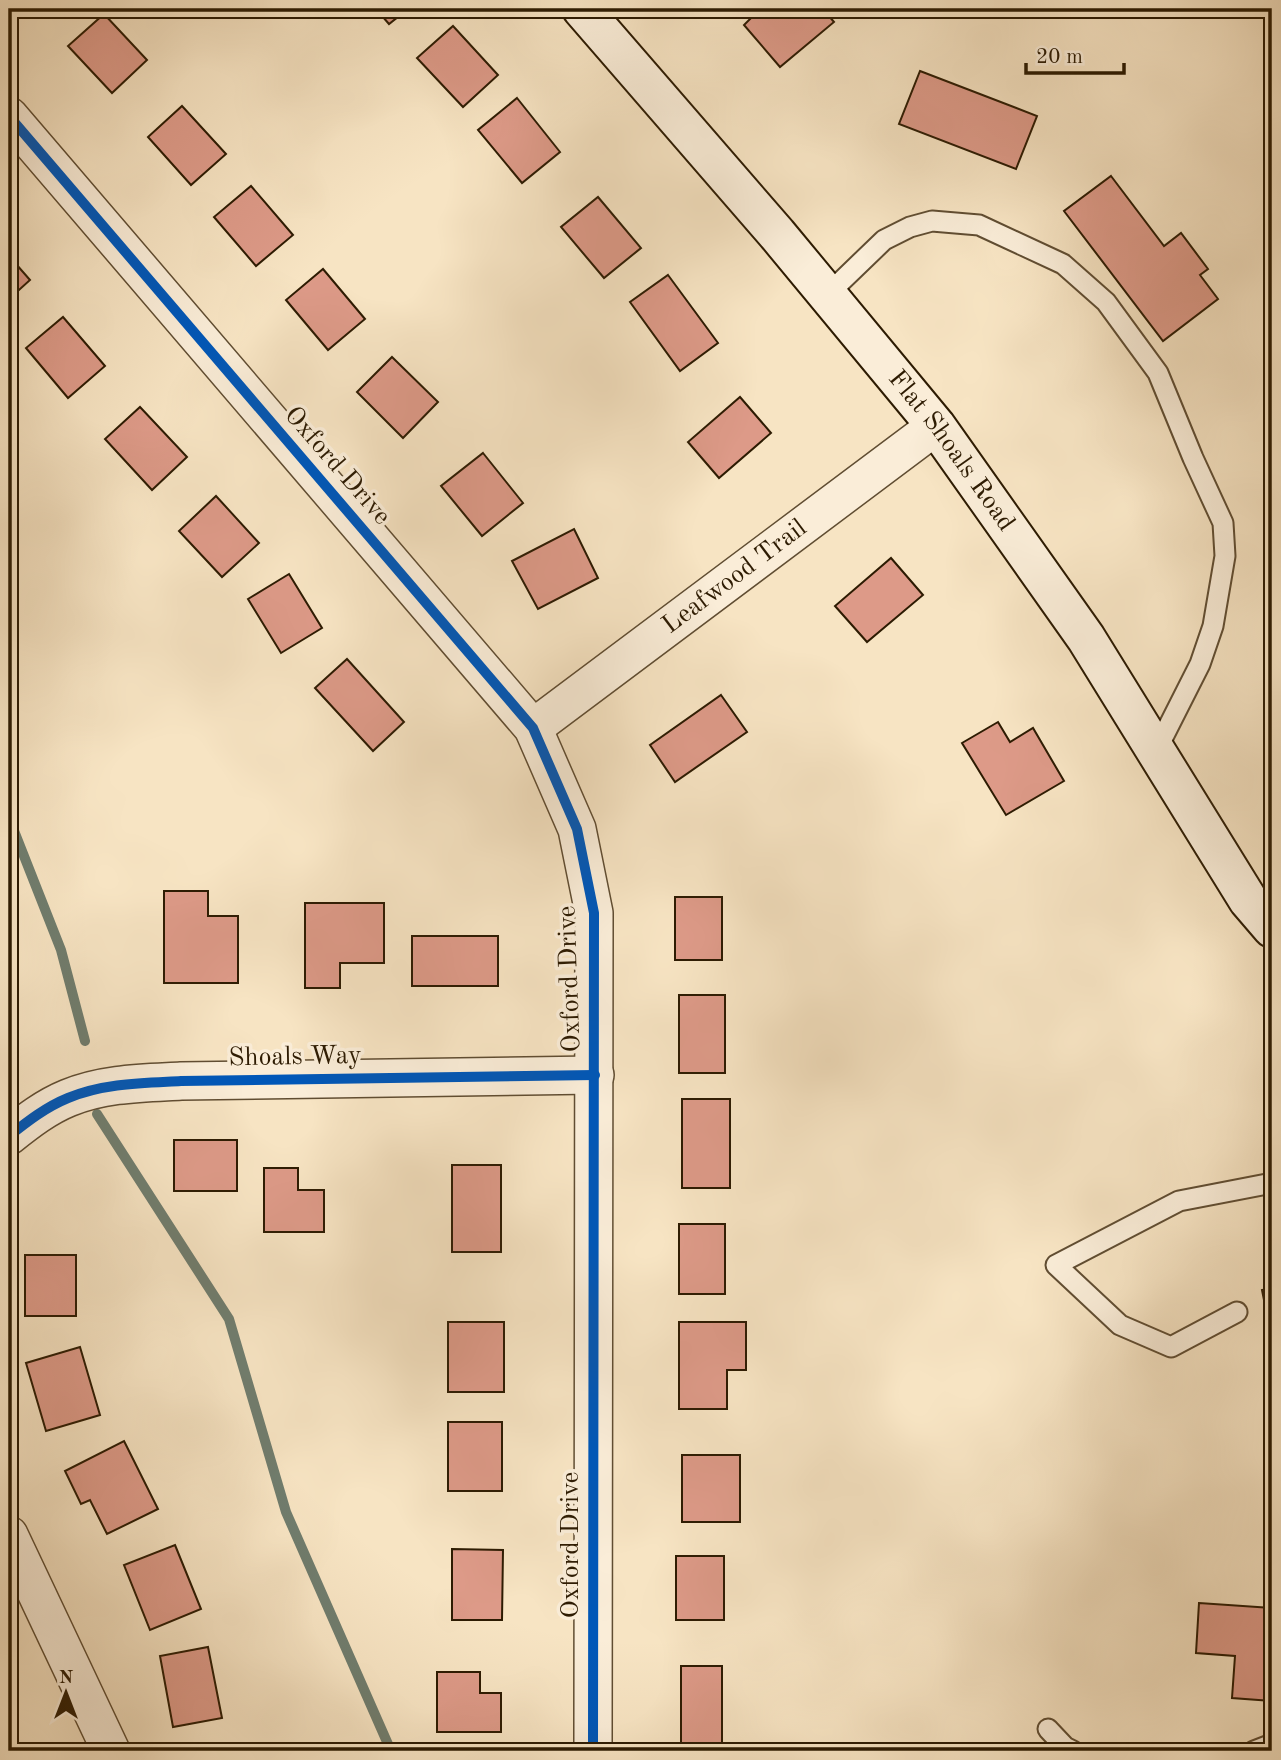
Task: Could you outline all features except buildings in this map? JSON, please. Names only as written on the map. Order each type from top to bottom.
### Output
[{"type":"main road","name":"Flat Shoals Road","points":[[582,9],[777,234],[936,426],[1086,638],[1248,900],[1272,928]]},
{"type":"street","name":"Oxford Drive","points":[[9,116],[533,728],[578,829],[594,913],[593,1751]]},
{"type":"street","name":"Leafwood Trail","points":[[533,728],[936,426]]},
{"type":"street","name":"Shoals Way","points":[[9,1136],[37,1114],[70,1097],[118,1085],[181,1081],[595,1075]]},
{"type":"street","points":[[9,1535],[111,1751]]},
{"type":"lane","points":[[827,295],[884,240],[910,227],[932,221],[979,225],[1063,264],[1106,302],[1158,373],[1223,523],[1225,556],[1213,625],[1200,664],[1156,751]]},
{"type":"lane","points":[[1237,1312],[1171,1347],[1119,1325],[1056,1265],[1179,1201],[1272,1183]]},
{"type":"lane","points":[[1048,1729],[1065,1748],[1073,1751]]},
{"type":"lane","points":[[1254,1751],[1272,1744]]},
{"type":"waterway","points":[[9,818],[61,950],[85,1041]]},
{"type":"waterway","points":[[97,1114],[229,1319],[286,1512],[391,1751]]},
{"type":"cycle path","points":[[9,116],[533,728],[577,829],[594,913],[593,1751]]},
{"type":"cycle path","points":[[9,1136],[60,1102],[96,1089],[124,1085],[181,1081],[595,1075]]}]
